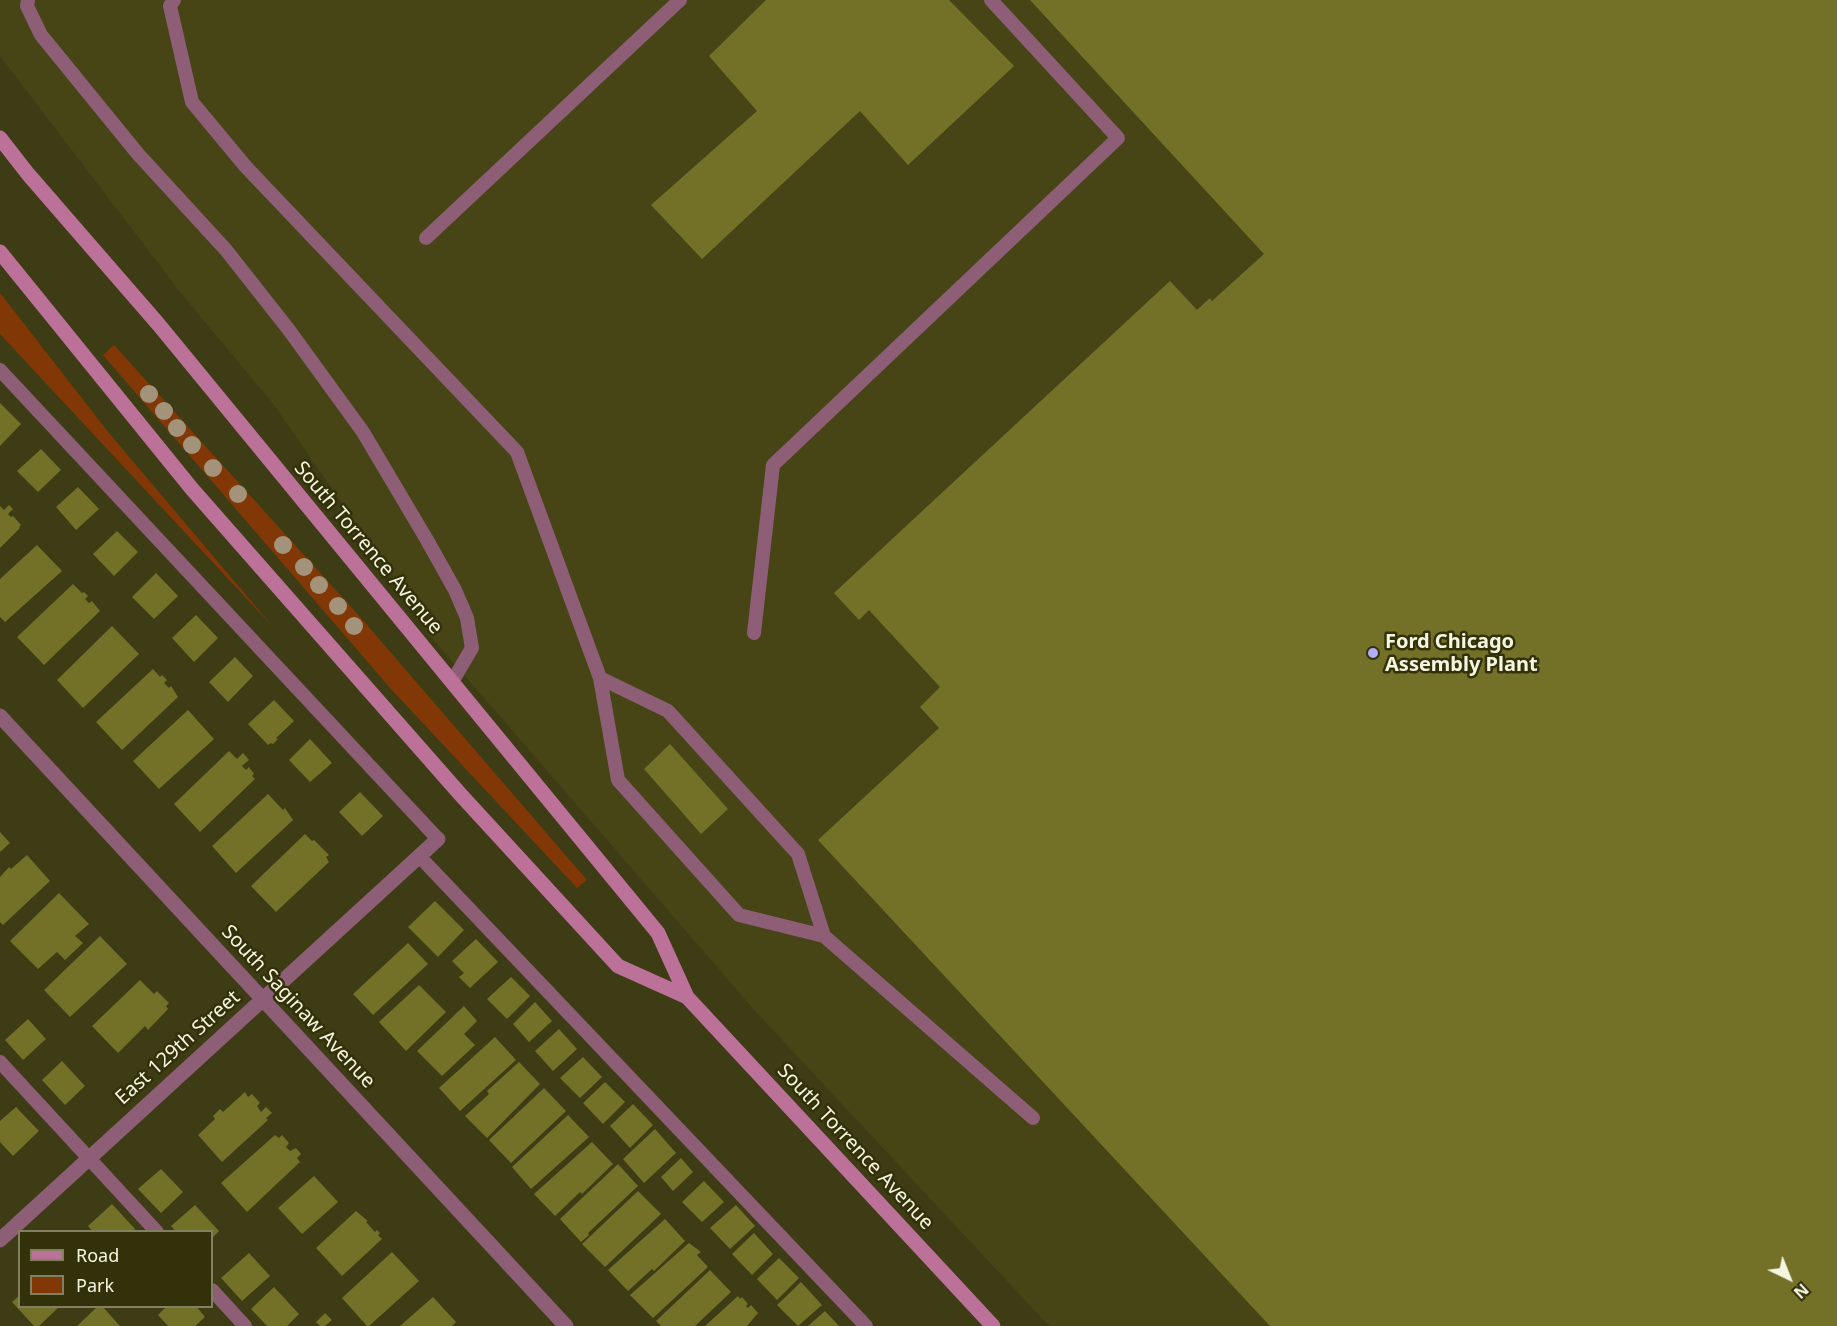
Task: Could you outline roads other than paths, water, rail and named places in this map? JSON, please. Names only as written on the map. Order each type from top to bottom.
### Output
[{"type":"main road","name":"South Torrence Avenue","points":[[0,138],[28,174],[159,325],[658,933],[687,997],[993,1326]]},
{"type":"main road","name":"South Torrence Avenue","points":[[0,252],[192,489],[460,794],[618,966],[687,997]]},
{"type":"street","name":"South Saginaw Avenue","points":[[0,716],[566,1326]]},
{"type":"street","name":"East 129th Street","points":[[0,1239],[438,839]]},
{"type":"lane","points":[[27,0],[27,6],[41,35],[138,154],[226,250],[289,330],[363,432],[427,540],[467,618],[472,648],[452,682]]},
{"type":"lane","points":[[174,0],[170,6],[192,102],[246,167],[517,452],[600,678],[618,780],[739,915],[824,936],[1034,1118]]},
{"type":"lane","points":[[426,238],[680,0]]},
{"type":"lane","points":[[754,633],[773,465],[1118,138],[991,0]]},
{"type":"lane","points":[[0,370],[438,839]]},
{"type":"lane","points":[[600,678],[668,711],[798,854],[824,936]]},
{"type":"lane","points":[[419,856],[866,1326]]},
{"type":"lane","points":[[0,1062],[155,1230]]},
{"type":"lane","points":[[213,1291],[245,1326]]},
{"type":"place","name":"Ford Chicago Assembly Plant","points":[[1373,653]]}]
